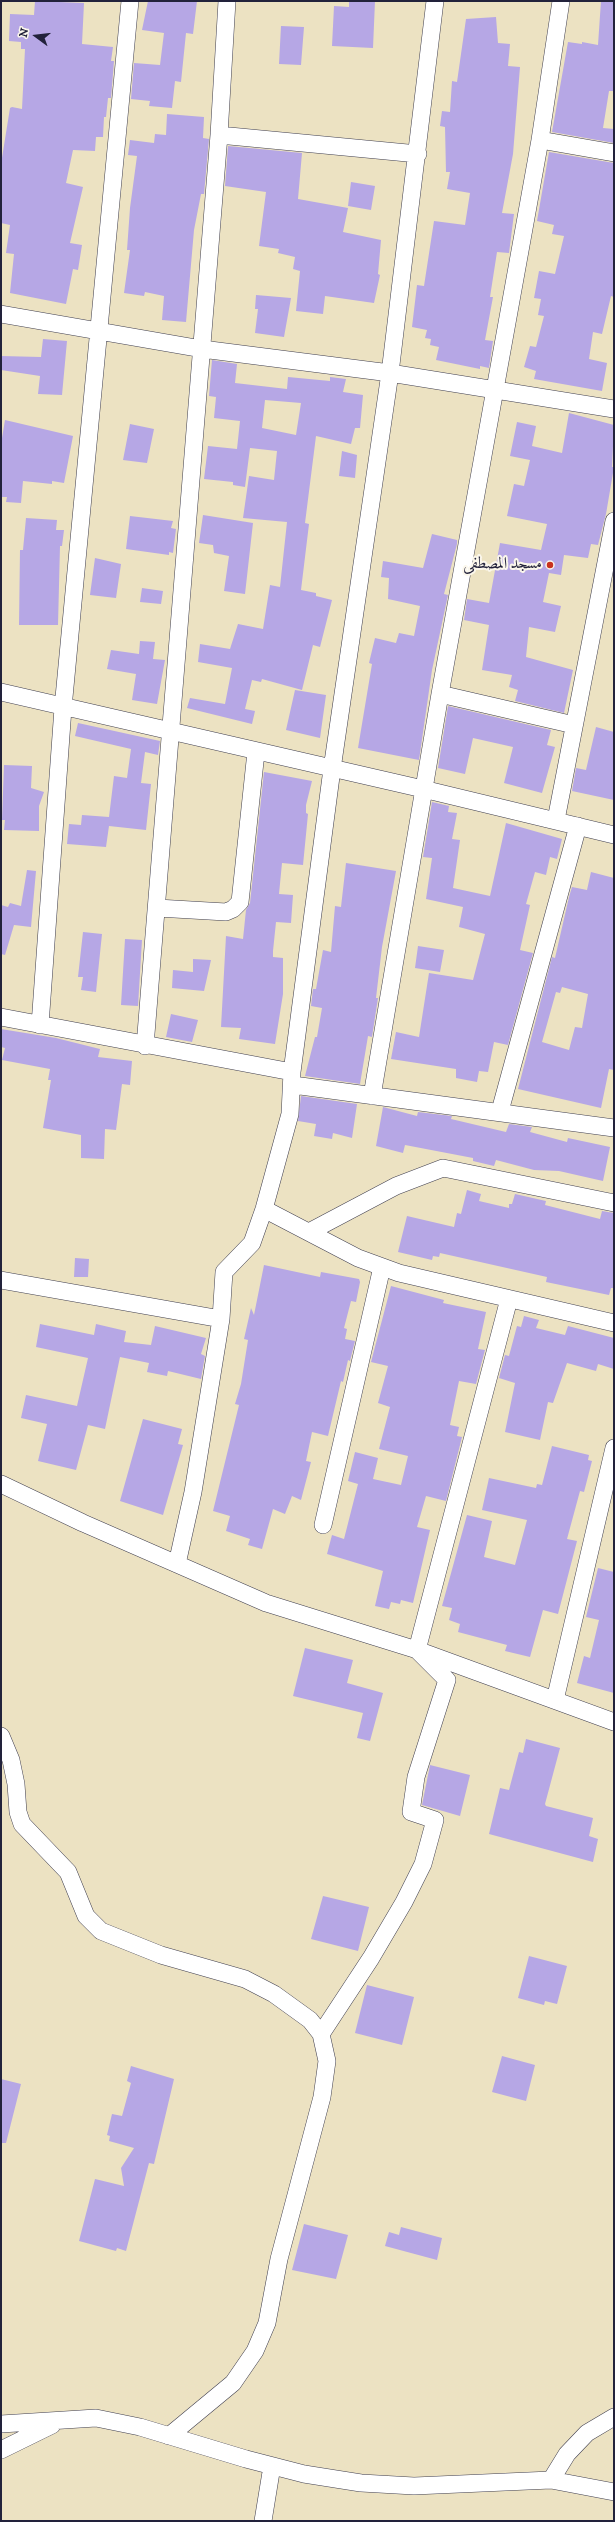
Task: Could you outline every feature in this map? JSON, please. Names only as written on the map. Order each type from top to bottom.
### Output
[{"type":"street","points":[[40,1025],[63,708],[130,1]]},
{"type":"street","points":[[146,1046],[219,135],[227,1]]},
{"type":"street","points":[[177,1564],[193,1492],[220,1319],[224,1272],[252,1243],[264,1209],[290,1114],[292,1079],[332,769],[390,373],[418,154],[434,1]]},
{"type":"street","points":[[372,1096],[423,788],[540,140],[561,1]]},
{"type":"street","points":[[219,135],[418,154]]},
{"type":"street","points":[[540,140],[614,153]]},
{"type":"street","points":[[1,314],[202,349],[390,373],[614,409]]},
{"type":"street","points":[[556,820],[614,521]]},
{"type":"street","points":[[1,692],[63,708],[256,752],[423,788],[614,835]]},
{"type":"street","points":[[440,694],[574,726]]},
{"type":"street","points":[[157,908],[226,912],[233,909],[240,902],[256,752]]},
{"type":"street","points":[[500,1111],[578,826]]},
{"type":"street","points":[[1,1017],[146,1046],[372,1096],[500,1111],[614,1128]]},
{"type":"street","points":[[308,1232],[396,1186],[443,1168],[614,1203]]},
{"type":"street","points":[[264,1209],[308,1232],[382,1267],[509,1299],[614,1323]]},
{"type":"street","points":[[323,1525],[382,1267]]},
{"type":"street","points":[[1,1280],[220,1319]]},
{"type":"street","points":[[417,1650],[509,1299]]},
{"type":"street","points":[[556,1700],[614,1448]]},
{"type":"street","points":[[1,1484],[266,1603],[417,1650],[614,1722]]},
{"type":"street","points":[[321,2034],[371,1958],[404,1902],[423,1864],[434,1820],[411,1812],[416,1777],[447,1680],[417,1650]]},
{"type":"street","points":[[1,1736],[11,1760],[16,1784],[18,1812],[22,1824],[68,1872],[86,1916],[101,1931],[161,1956],[245,1979],[274,1994],[310,2020],[321,2034],[327,2060],[322,2097],[281,2251],[267,2322],[255,2351],[233,2383],[169,2436]]},
{"type":"street","points":[[551,2480],[567,2454],[587,2433],[614,2417]]},
{"type":"street","points":[[1,2424],[96,2418],[140,2427],[304,2474],[361,2483],[414,2486],[551,2480],[614,2492]]},
{"type":"street","points":[[1,2450],[63,2420]]},
{"type":"street","points":[[263,2521],[272,2466]]},
{"type":"building","points":[[35,1],[84,3],[82,44],[113,47],[111,61],[114,61],[111,98],[108,98],[106,117],[104,117],[103,137],[96,137],[95,151],[73,150],[66,183],[83,187],[70,243],[82,245],[78,270],[73,269],[66,304],[10,293],[14,254],[6,253],[10,225],[1,223],[1,164],[10,108],[22,109],[25,49],[21,49],[21,42],[9,41],[10,14],[34,15]]},
{"type":"building","points":[[148,1],[197,1],[193,34],[186,33],[181,82],[175,81],[172,108],[149,106],[150,101],[131,99],[134,63],[160,65],[164,33],[142,30]]},
{"type":"building","points":[[349,1],[375,1],[373,48],[332,46],[334,6],[349,7]]},
{"type":"building","points":[[601,1],[614,1],[614,91],[609,91],[603,128],[614,129],[614,143],[552,132],[568,42],[582,44],[582,42],[598,45]]},
{"type":"building","points":[[496,17],[498,43],[510,44],[508,66],[520,67],[513,154],[502,213],[514,214],[509,253],[497,252],[490,297],[493,297],[485,340],[493,341],[489,368],[480,366],[480,369],[436,360],[439,347],[430,345],[431,339],[425,338],[427,330],[412,327],[417,285],[424,286],[434,221],[465,225],[470,193],[447,189],[450,172],[446,172],[445,127],[440,126],[442,111],[450,112],[452,81],[457,82],[466,19]]},
{"type":"building","points":[[281,26],[304,27],[301,65],[279,64]]},
{"type":"building","points":[[167,114],[204,117],[203,138],[209,139],[204,194],[201,194],[194,230],[186,322],[162,320],[164,296],[145,292],[144,296],[124,293],[130,250],[127,250],[130,208],[137,156],[128,155],[130,140],[154,143],[155,134],[166,135]]},
{"type":"building","points":[[228,146],[302,153],[298,199],[348,208],[343,232],[381,240],[378,274],[380,275],[374,303],[325,296],[323,314],[296,311],[300,271],[293,269],[295,257],[278,253],[279,249],[259,246],[266,192],[225,186]]},
{"type":"building","points":[[549,152],[614,163],[614,297],[611,296],[602,334],[593,332],[589,359],[607,363],[602,391],[534,379],[536,371],[524,367],[530,346],[536,347],[544,316],[538,315],[541,299],[534,298],[539,271],[555,274],[564,236],[552,234],[554,225],[537,221]]},
{"type":"building","points":[[351,182],[375,186],[371,210],[348,206]]},
{"type":"building","points":[[256,295],[291,298],[284,337],[255,333],[258,309],[255,309]]},
{"type":"building","points":[[43,339],[67,341],[62,395],[38,394],[40,376],[1,370],[1,356],[41,357]]},
{"type":"building","points":[[212,360],[237,364],[235,383],[287,389],[288,377],[330,381],[330,377],[346,379],[343,392],[363,395],[360,428],[355,428],[351,444],[316,436],[305,523],[309,524],[301,590],[316,593],[316,596],[332,600],[320,647],[313,645],[302,690],[262,679],[261,682],[252,680],[245,709],[255,711],[252,724],[187,708],[190,698],[225,704],[232,668],[198,662],[200,644],[230,649],[238,624],[263,629],[270,585],[280,587],[287,522],[243,518],[249,476],[274,480],[277,451],[250,448],[245,487],[233,485],[233,482],[204,479],[208,446],[237,449],[240,421],[214,418],[216,397],[209,396]],"holes":[[[265,400],[301,403],[296,435],[262,428]]]},
{"type":"building","points":[[569,413],[614,425],[612,467],[614,467],[606,514],[598,545],[591,544],[588,558],[564,555],[561,575],[549,573],[543,602],[561,606],[555,632],[529,627],[526,657],[573,670],[564,713],[515,701],[518,690],[509,687],[512,675],[482,670],[489,625],[464,620],[467,599],[489,603],[500,543],[541,550],[547,524],[507,516],[514,484],[524,486],[530,460],[510,456],[517,422],[536,426],[532,446],[562,453]]},
{"type":"building","points":[[5,420],[73,436],[64,483],[52,481],[52,484],[23,481],[21,503],[6,502],[7,497],[1,497],[1,444]]},
{"type":"building","points":[[130,424],[154,429],[147,463],[123,460]]},
{"type":"building","points":[[342,451],[357,455],[355,478],[339,476]]},
{"type":"building","points":[[203,515],[253,523],[245,594],[224,591],[229,556],[214,553],[213,545],[199,543]]},
{"type":"building","points":[[130,516],[173,521],[171,528],[176,529],[173,553],[169,552],[169,555],[126,549]]},
{"type":"building","points":[[26,518],[57,520],[56,530],[64,530],[62,546],[60,546],[58,625],[19,625],[20,550],[23,550]]},
{"type":"building","points":[[432,534],[457,540],[457,544],[444,594],[448,595],[432,670],[419,760],[358,748],[372,664],[369,663],[375,638],[396,643],[399,633],[414,636],[420,606],[388,599],[389,578],[381,577],[383,561],[423,568]]},
{"type":"building","points":[[95,558],[121,564],[116,598],[90,595]]},
{"type":"building","points":[[142,588],[163,591],[161,604],[140,602]]},
{"type":"building","points":[[140,641],[155,642],[153,659],[165,660],[157,704],[132,700],[136,674],[107,669],[111,650],[139,654]]},
{"type":"building","points":[[295,690],[326,695],[320,738],[286,730]]},
{"type":"building","points":[[448,706],[551,730],[547,745],[555,747],[542,793],[504,783],[513,747],[473,738],[465,774],[438,768]]},
{"type":"building","points":[[78,723],[160,741],[158,755],[145,752],[141,783],[151,784],[146,830],[109,826],[106,847],[67,844],[69,824],[81,825],[82,815],[109,817],[114,776],[127,778],[131,749],[75,736]]},
{"type":"building","points":[[596,727],[614,732],[614,800],[572,791],[576,768],[586,770]]},
{"type":"building","points":[[4,765],[32,766],[31,788],[44,792],[39,806],[39,831],[4,830],[5,820],[2,820]]},
{"type":"building","points":[[264,772],[312,781],[306,805],[306,813],[308,814],[303,865],[282,863],[279,894],[293,895],[291,923],[276,922],[273,957],[283,958],[283,994],[275,1044],[239,1039],[241,1028],[221,1027],[226,936],[243,939],[246,910],[250,903]]},
{"type":"building","points":[[432,802],[449,806],[448,812],[457,813],[452,839],[460,840],[453,888],[490,896],[506,823],[562,839],[557,859],[550,857],[546,875],[535,872],[526,904],[530,905],[520,950],[533,953],[508,1045],[494,1042],[488,1072],[479,1071],[477,1082],[456,1078],[456,1069],[391,1059],[396,1032],[419,1037],[429,973],[473,980],[485,934],[459,927],[463,907],[426,899],[432,858],[423,857]]},
{"type":"building","points":[[346,863],[396,871],[382,947],[376,998],[378,998],[372,1037],[368,1036],[360,1084],[305,1076],[315,1037],[317,1037],[322,1008],[311,1006],[313,989],[316,989],[323,950],[331,952],[335,906],[341,907]]},
{"type":"building","points":[[27,870],[36,871],[31,927],[14,925],[5,955],[1,954],[1,905],[8,907],[10,903],[21,906]]},
{"type":"building","points":[[591,872],[614,878],[614,1070],[609,1069],[601,1108],[518,1089],[552,957],[555,958],[572,887],[587,890]],"holes":[[[562,987],[588,994],[582,1028],[575,1027],[569,1050],[542,1042],[556,992],[560,993]]]},
{"type":"building","points":[[83,932],[102,934],[96,992],[81,990],[83,977],[78,977]]},
{"type":"building","points":[[125,939],[142,940],[138,1006],[121,1005]]},
{"type":"building","points":[[418,946],[444,950],[440,972],[415,968]]},
{"type":"building","points":[[193,959],[211,960],[204,991],[172,988],[173,970],[193,972]]},
{"type":"building","points":[[171,1014],[198,1020],[192,1042],[166,1037]]},
{"type":"building","points":[[1,1029],[56,1038],[100,1049],[98,1057],[132,1061],[130,1085],[122,1084],[116,1130],[105,1129],[104,1159],[81,1158],[81,1135],[43,1128],[51,1080],[48,1080],[50,1069],[2,1060],[5,1048],[1,1047]]},
{"type":"building","points":[[301,1096],[357,1104],[352,1138],[333,1133],[332,1139],[314,1136],[316,1124],[298,1121]]},
{"type":"building","points":[[383,1107],[417,1116],[418,1112],[452,1116],[451,1119],[506,1132],[509,1124],[532,1127],[530,1132],[567,1142],[568,1138],[610,1147],[603,1181],[559,1171],[534,1170],[496,1160],[494,1166],[473,1161],[473,1158],[405,1145],[403,1153],[376,1146]]},
{"type":"building","points":[[467,1190],[481,1194],[479,1201],[509,1208],[509,1204],[512,1204],[515,1194],[546,1201],[545,1205],[600,1219],[602,1211],[614,1213],[614,1288],[611,1288],[609,1295],[546,1282],[547,1277],[440,1253],[439,1257],[433,1256],[432,1260],[398,1252],[407,1216],[454,1227],[457,1213],[461,1214]]},
{"type":"building","points":[[75,1258],[89,1259],[88,1277],[74,1277]]},
{"type":"building","points":[[264,1265],[320,1277],[321,1272],[359,1279],[360,1282],[356,1302],[351,1301],[344,1328],[347,1329],[345,1339],[355,1341],[350,1361],[348,1360],[343,1382],[341,1381],[328,1436],[312,1432],[306,1461],[311,1462],[301,1500],[292,1496],[285,1514],[273,1509],[262,1549],[248,1545],[250,1539],[226,1531],[230,1516],[213,1511],[239,1405],[235,1404],[241,1384],[248,1340],[244,1339],[251,1308],[254,1315]]},
{"type":"building","points":[[391,1286],[444,1300],[443,1303],[486,1312],[478,1349],[485,1350],[476,1384],[459,1381],[450,1425],[459,1427],[457,1436],[462,1437],[446,1501],[426,1496],[417,1527],[430,1530],[413,1603],[401,1600],[400,1604],[391,1602],[389,1609],[375,1606],[383,1571],[327,1554],[332,1535],[344,1539],[358,1484],[348,1481],[355,1452],[378,1458],[373,1479],[401,1485],[408,1456],[379,1449],[390,1407],[378,1403],[388,1366],[371,1362]]},
{"type":"building","points":[[524,1316],[539,1320],[536,1328],[565,1335],[568,1326],[614,1338],[614,1369],[598,1364],[596,1371],[567,1363],[553,1403],[548,1402],[540,1440],[505,1432],[515,1383],[499,1378],[505,1355],[509,1356],[517,1326],[521,1327]]},
{"type":"building","points":[[40,1324],[94,1335],[96,1324],[126,1331],[124,1342],[151,1345],[155,1326],[206,1338],[201,1354],[205,1356],[201,1379],[168,1371],[167,1376],[147,1372],[149,1363],[120,1357],[105,1429],[88,1425],[76,1470],[38,1461],[47,1424],[21,1418],[26,1395],[77,1406],[88,1358],[36,1347]]},
{"type":"building","points":[[143,1419],[182,1429],[178,1444],[183,1445],[163,1515],[120,1501]]},
{"type":"building","points":[[552,1446],[589,1455],[588,1460],[592,1461],[584,1492],[580,1491],[567,1539],[577,1541],[558,1614],[543,1610],[530,1657],[505,1651],[507,1645],[458,1632],[460,1624],[449,1620],[452,1608],[442,1606],[467,1515],[492,1521],[484,1557],[515,1565],[527,1520],[482,1510],[489,1478],[536,1488],[537,1484],[542,1485]]},
{"type":"building","points":[[598,1568],[614,1572],[614,1693],[577,1683],[584,1656],[590,1658],[599,1620],[586,1617]]},
{"type":"building","points":[[305,1648],[353,1660],[347,1683],[383,1693],[370,1741],[357,1738],[363,1713],[293,1696]]},
{"type":"building","points":[[526,1739],[560,1748],[545,1804],[546,1806],[593,1818],[589,1836],[598,1839],[593,1862],[489,1834],[500,1788],[509,1790],[519,1752],[523,1753]]},
{"type":"building","points":[[430,1765],[470,1775],[460,1816],[422,1805]]},
{"type":"building","points":[[323,1896],[369,1907],[358,1951],[311,1939]]},
{"type":"building","points":[[529,1956],[567,1966],[557,2004],[545,2001],[544,2005],[518,1998]]},
{"type":"building","points":[[367,1985],[414,1997],[402,2045],[355,2033]]},
{"type":"building","points":[[502,2056],[535,2065],[526,2101],[492,2092]]},
{"type":"building","points":[[131,2066],[174,2079],[154,2164],[149,2163],[126,2251],[117,2248],[116,2251],[79,2241],[95,2179],[124,2186],[121,2168],[134,2148],[109,2141],[110,2136],[107,2135],[112,2114],[122,2116],[131,2083],[127,2081]]},
{"type":"building","points":[[1,2079],[21,2084],[6,2143],[1,2143]]},
{"type":"building","points":[[304,2224],[348,2235],[336,2279],[292,2270]]},
{"type":"building","points":[[401,2227],[442,2238],[437,2260],[385,2246],[389,2232],[399,2235]]},
{"type":"place","name":"مسجد المصطفى","points":[[550,565]]}]
